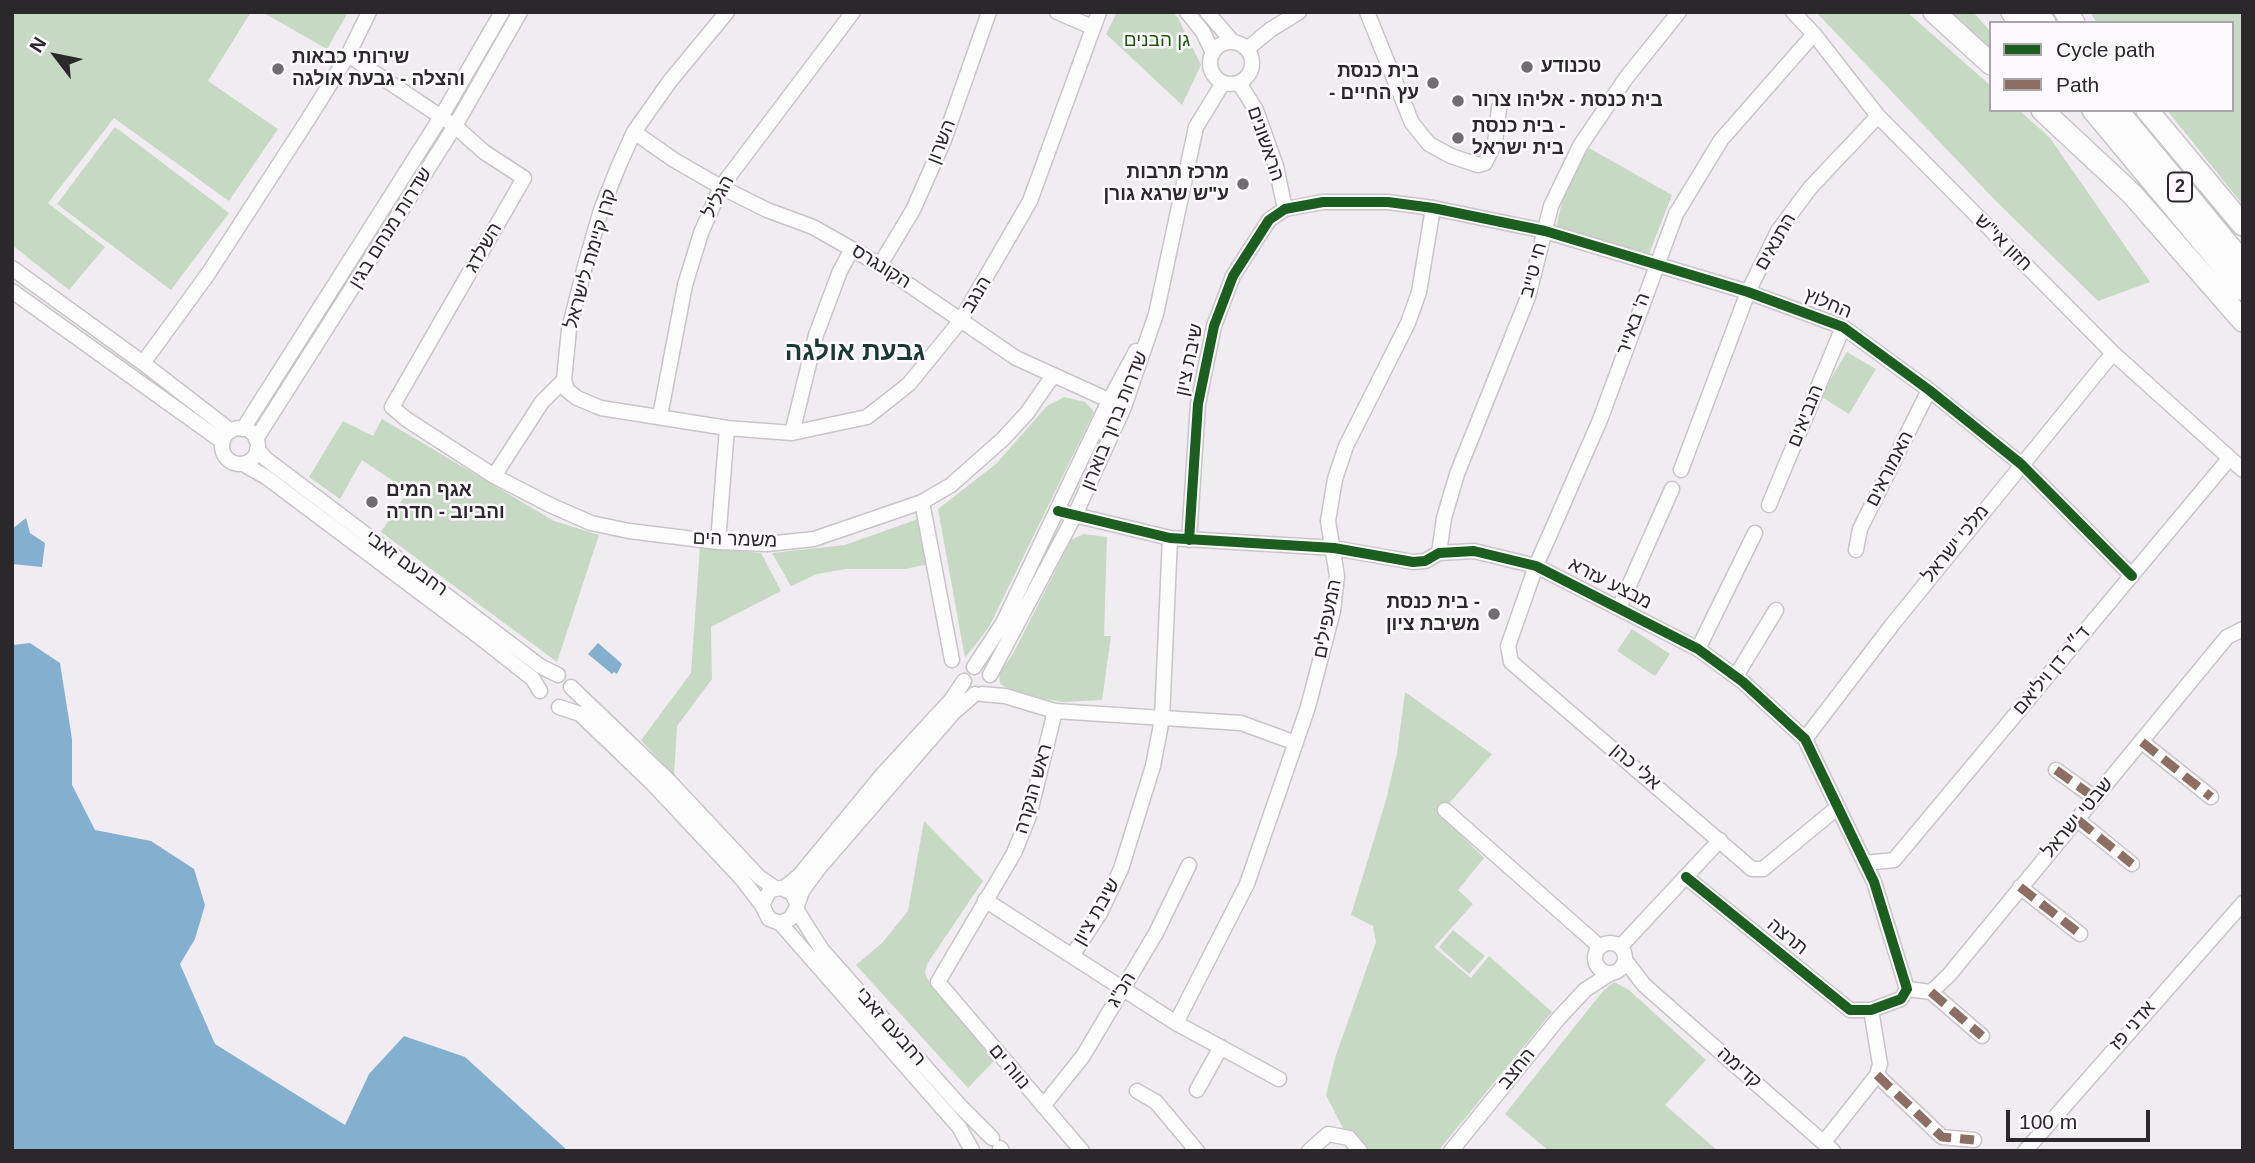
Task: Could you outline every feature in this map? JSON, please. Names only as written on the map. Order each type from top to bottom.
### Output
[{"type":"highway","points":[[1934,12],[1989,62]]},
{"type":"highway","points":[[2044,112],[2132,194],[2243,321]]},
{"type":"highway","name":"2","points":[[2095,112],[2243,290]]},
{"type":"highway","name":"2","points":[[2119,112],[2243,263]]},
{"type":"highway","points":[[2149,112],[2243,225]]},
{"type":"street","points":[[144,363],[208,274],[348,55],[369,12]]},
{"type":"street","name":"שדרות מנחם בגין","points":[[232,434],[441,117],[502,12]]},
{"type":"street","name":"שדרות מנחם בגין","points":[[243,464],[253,458],[257,444],[456,126],[520,12]]},
{"type":"street","name":"קרן קיימת לישראל","points":[[564,380],[569,329],[600,210],[634,132],[670,81],[727,12]]},
{"type":"street","name":"הגליל","points":[[660,416],[685,285],[701,233],[721,187],[853,12]]},
{"type":"street","name":"השרון","points":[[880,265],[913,210],[944,140],[989,12]]},
{"type":"street","points":[[1057,12],[1092,27]]},
{"type":"street","name":"הנגב","points":[[564,380],[566,390],[601,408],[727,428],[793,433],[867,417],[909,384],[961,320],[1030,201],[1099,12]]},
{"type":"street","points":[[1187,12],[1203,32],[1213,52],[1212,72],[1223,83],[1239,83],[1248,75],[1252,65],[1247,49],[1232,41],[1207,12]]},
{"type":"street","points":[[1247,49],[1270,30],[1299,12]]},
{"type":"street","points":[[1367,12],[1412,123],[1429,144],[1451,156],[1478,165],[1485,163],[1495,142],[1499,108]]},
{"type":"street","name":"חי טייב","points":[[1438,553],[1444,518],[1457,474],[1528,297],[1552,206],[1580,146],[1626,78],[1679,12]]},
{"type":"street","name":"חזון אי\"ש","points":[[1793,12],[1814,34],[1878,116],[2113,353],[2228,460],[2243,470]]},
{"type":"street","name":"ה' באייר","points":[[1536,566],[1600,421],[1676,214],[1721,140],[1814,34]]},
{"type":"street","points":[[1213,52],[1224,43],[1232,41]]},
{"type":"street","name":"השלדג","points":[[348,55],[456,126],[484,152],[524,178],[392,407]]},
{"type":"street","name":"שדרות ברוך בוארון","points":[[1207,107],[1212,72]]},
{"type":"street","name":"שדרות ברוך בוארון","points":[[991,678],[1075,515],[1124,407],[1156,314],[1196,127],[1223,83]]},
{"type":"street","name":"הראשונים","points":[[1239,83],[1260,121],[1276,166],[1285,209]]},
{"type":"street","name":"התנאים","points":[[1681,470],[1748,292],[1778,231],[1794,209],[1878,116]]},
{"type":"street","name":"הקונגרס","points":[[634,132],[674,160],[721,187],[768,210],[813,227],[880,265],[961,320],[992,345],[1052,377],[1124,407]]},
{"type":"street","name":"החלוץ","points":[[1285,209],[1323,202],[1433,208],[1545,231],[1748,292],[1843,327],[1929,390],[2021,464],[2132,576]]},
{"type":"street","name":"המעפילים","points":[[1176,1023],[1247,884],[1296,743],[1333,611],[1337,576],[1328,521],[1335,479],[1346,446],[1408,323],[1419,292],[1433,208]]},
{"type":"street","name":"שיבת ציון","points":[[1189,540],[1198,404],[1214,326],[1233,276],[1257,236],[1269,220],[1285,209]]},
{"type":"street","points":[[793,433],[816,335],[840,271],[852,249]]},
{"type":"street","points":[[12,268],[144,363],[232,434]]},
{"type":"street","points":[[12,290],[232,434]]},
{"type":"street","name":"שדרות ברוך בוארון","points":[[974,667],[1003,623],[1109,401],[1156,314]]},
{"type":"street","name":"הנביאים","points":[[1769,505],[1843,327]]},
{"type":"street","name":"מלכי ישראל","points":[[1805,739],[2021,464],[2113,353]]},
{"type":"street","name":"משמר הים","points":[[392,407],[494,476],[591,523],[718,542],[767,544],[814,539],[922,502],[951,485],[1003,439],[1027,413],[1052,377]]},
{"type":"street","points":[[494,476],[542,402],[564,380]]},
{"type":"street","name":"האמוראים","points":[[1856,550],[1860,529],[1929,390]]},
{"type":"street","points":[[718,542],[727,428]]},
{"type":"street","name":"רחבעם זאבי","points":[[540,691],[533,679],[482,639],[266,477],[226,458],[232,434],[257,444],[275,466],[540,666],[558,676]]},
{"type":"street","name":"ד״ר דן ויליאם","points":[[1865,863],[1894,860],[2228,460]]},
{"type":"street","points":[[1619,608],[1672,489]]},
{"type":"street","points":[[1087,490],[1091,508],[1099,521]]},
{"type":"street","points":[[922,502],[952,660]]},
{"type":"street","name":"מבצע עזרא","points":[[1058,511],[1170,538],[1334,548],[1413,562],[1425,561],[1438,553],[1474,551],[1536,566],[1698,649],[1736,676],[1805,739],[1865,863],[1895,942],[1907,989]]},
{"type":"street","points":[[1698,649],[1755,533]]},
{"type":"street","name":"שיבת ציון","points":[[1072,956],[1100,913],[1121,869],[1139,821],[1161,719],[1170,538]]},
{"type":"street","name":"אלי כהן","points":[[1536,566],[1508,646],[1511,662],[1757,871],[1838,807]]},
{"type":"street","points":[[1736,676],[1776,610]]},
{"type":"street","name":"שבטי ישראל","points":[[1931,992],[2078,820],[2227,637],[2243,629]]},
{"type":"street","points":[[762,905],[765,894],[799,876],[883,774],[952,698],[967,673],[974,667],[984,668],[1005,696]]},
{"type":"street","points":[[797,906],[792,893],[759,877],[669,781],[571,687],[567,680],[558,676],[547,678],[540,691],[546,704],[580,714],[652,783],[741,879],[762,905],[769,919],[780,923],[790,919],[797,906],[808,882],[876,799],[954,712],[989,689],[991,678]]},
{"type":"street","points":[[964,681],[967,689],[978,694],[1005,696],[1055,711],[1241,723],[1296,743]]},
{"type":"street","points":[[559,707],[569,700],[571,687]]},
{"type":"street","name":"ראש הנקרה","points":[[938,982],[1014,853],[1029,817],[1055,711]]},
{"type":"street","points":[[2142,742],[2211,797]]},
{"type":"street","points":[[2056,770],[2095,799]]},
{"type":"street","points":[[1444,810],[1601,947],[1613,943],[1618,963]]},
{"type":"street","points":[[2078,820],[2132,864]]},
{"type":"street","points":[[1618,963],[1686,877],[1720,840]]},
{"type":"street","name":"הכ\"ג","points":[[1043,1106],[1083,1056],[1156,933],[1189,865]]},
{"type":"street","name":"תרצה","points":[[1686,877],[1850,1010],[1871,1010]]},
{"type":"street","points":[[2020,887],[2080,934]]},
{"type":"street","points":[[985,900],[1176,1023],[1279,1079]]},
{"type":"street","name":"אדני פז","points":[[2025,1151],[2243,903]]},
{"type":"street","name":"רחבעם זאבי","points":[[797,906],[822,950],[998,1147]]},
{"type":"street","name":"רחבעם זאבי","points":[[780,923],[959,1127],[972,1150]]},
{"type":"street","name":"החצב","points":[[1585,989],[1596,963],[1596,954],[1601,947]]},
{"type":"street","name":"קדימה","points":[[1596,963],[1602,970],[1618,963],[1829,1147]]},
{"type":"street","name":"החצב","points":[[1451,1151],[1541,1038],[1585,989],[1618,963]]},
{"type":"street","name":"נווה ים","points":[[938,982],[1082,1151]]},
{"type":"street","points":[[1829,1147],[1877,1074],[1880,1063],[1871,1010],[1901,999],[1907,989],[1931,992],[1982,1036]]},
{"type":"street","points":[[1197,1090],[1221,1047]]},
{"type":"street","points":[[1877,1074],[1942,1137],[1974,1140]]},
{"type":"street","points":[[1137,1091],[1156,1102],[1197,1151]]},
{"type":"street","points":[[1309,1151],[1328,1134],[1349,1138],[1360,1151]]},
{"type":"street","points":[[972,1150],[978,1139],[998,1147]]},
{"type":"green space","points":[[12,12],[251,12],[208,81],[278,129],[229,201],[114,118],[48,203],[105,247],[69,290],[12,245]]},
{"type":"green space","points":[[262,12],[348,12],[327,49]]},
{"type":"green space","name":"גן הבנים","points":[[1117,12],[1173,12],[1178,18],[1201,65],[1182,105],[1106,34]]},
{"type":"green space","points":[[1816,12],[1907,12],[1989,84],[1989,112],[2021,112],[2050,138],[2150,282],[2098,301],[1993,198]]},
{"type":"green space","points":[[1942,12],[1973,12],[1989,30],[1989,53]]},
{"type":"green space","points":[[2090,12],[2243,12],[2243,205],[2169,112],[2234,112],[2234,21],[2096,21]]},
{"type":"green space","points":[[115,127],[229,213],[171,290],[57,204]]},
{"type":"green space","points":[[1589,148],[1672,195],[1649,254],[1556,227],[1566,186]]},
{"type":"green space","points":[[1847,352],[1876,369],[1849,414],[1820,396]]},
{"type":"green space","points":[[1064,397],[1085,402],[1094,412],[989,627],[965,658],[938,509],[996,464],[1047,406]]},
{"type":"green space","points":[[382,419],[554,521],[599,535],[557,662],[381,532],[408,491],[362,460],[340,499],[309,477],[343,421],[373,436]]},
{"type":"green space","points":[[918,519],[922,521],[929,564],[905,569],[846,569],[817,574],[791,586],[772,553],[845,545]]},
{"type":"green space","points":[[1084,534],[1107,537],[1104,636],[1111,636],[1102,700],[1063,702],[1020,695],[1000,684],[999,674],[1014,652],[1071,540]]},
{"type":"green space","points":[[700,547],[761,553],[781,591],[711,627],[712,679],[677,726],[674,776],[641,740],[691,673]]},
{"type":"green space","points":[[1632,629],[1670,654],[1655,676],[1617,651]]},
{"type":"green space","points":[[1405,692],[1492,754],[1440,814],[1484,858],[1458,890],[1473,904],[1434,947],[1471,978],[1489,956],[1552,1012],[1438,1151],[1363,1151],[1348,1138],[1326,1095],[1336,1055],[1376,942],[1373,926],[1351,915],[1386,800],[1397,753]]},
{"type":"green space","points":[[924,821],[983,881],[927,964],[925,972],[994,1061],[968,1088],[856,965],[882,943],[908,911]]},
{"type":"green space","points":[[1453,930],[1485,956],[1469,974],[1439,947]]},
{"type":"green space","points":[[1614,982],[1629,990],[1706,1060],[1665,1105],[1718,1151],[1549,1151],[1505,1114],[1603,991]]},
{"type":"water","points":[[26,518],[30,533],[45,543],[42,567],[12,564],[12,529]]},
{"type":"water","points":[[30,643],[60,663],[72,739],[72,785],[95,830],[151,841],[194,869],[205,905],[195,939],[180,964],[215,1044],[345,1125],[369,1074],[404,1036],[465,1057],[568,1151],[12,1151],[12,645]]},
{"type":"water","points":[[598,643],[622,664],[617,674],[612,674],[588,654]]},
{"type":"marked path","points":[[2142,742],[2211,797]]},
{"type":"marked path","points":[[2056,770],[2095,798]]},
{"type":"marked path","points":[[2078,820],[2132,864]]},
{"type":"marked path","points":[[2020,887],[2080,934]]},
{"type":"marked path","points":[[1931,992],[1982,1036]]},
{"type":"marked path","points":[[1877,1075],[1942,1137],[1974,1140]]},
{"type":"cycle path","points":[[1189,540],[1198,404],[1214,326],[1233,276],[1269,220],[1285,209],[1323,202],[1388,202],[1433,208],[1545,231],[1748,292],[1843,327],[1929,390],[2021,464],[2132,576]]},
{"type":"cycle path","points":[[1058,511],[1170,538],[1334,548],[1413,562],[1425,561],[1439,553],[1474,551],[1536,566],[1698,649],[1743,682],[1805,739],[1874,882],[1907,989],[1901,999],[1871,1010],[1850,1010],[1686,877]]},
{"type":"place","name":"טכנודע","points":[[1527,67]]},
{"type":"place","name":"שירותי כבאות והצלה - גבעת אולגה","points":[[278,69]]},
{"type":"place","name":"בית כנסת - עץ החיים","points":[[1433,83]]},
{"type":"place","name":"בית כנסת - אליהו צרור","points":[[1458,101]]},
{"type":"place","name":"בית כנסת - בית ישראל","points":[[1458,138]]},
{"type":"place","name":"מרכז תרבות ע\"ש שרגא גורן","points":[[1243,184]]},
{"type":"place","name":"אגף המים והביוב - חדרה","points":[[372,502]]},
{"type":"place","name":"בית כנסת - משיבת ציון","points":[[1494,614]]},
{"type":"district","name":"גבעת אולגה","points":[[855,353]]}]
